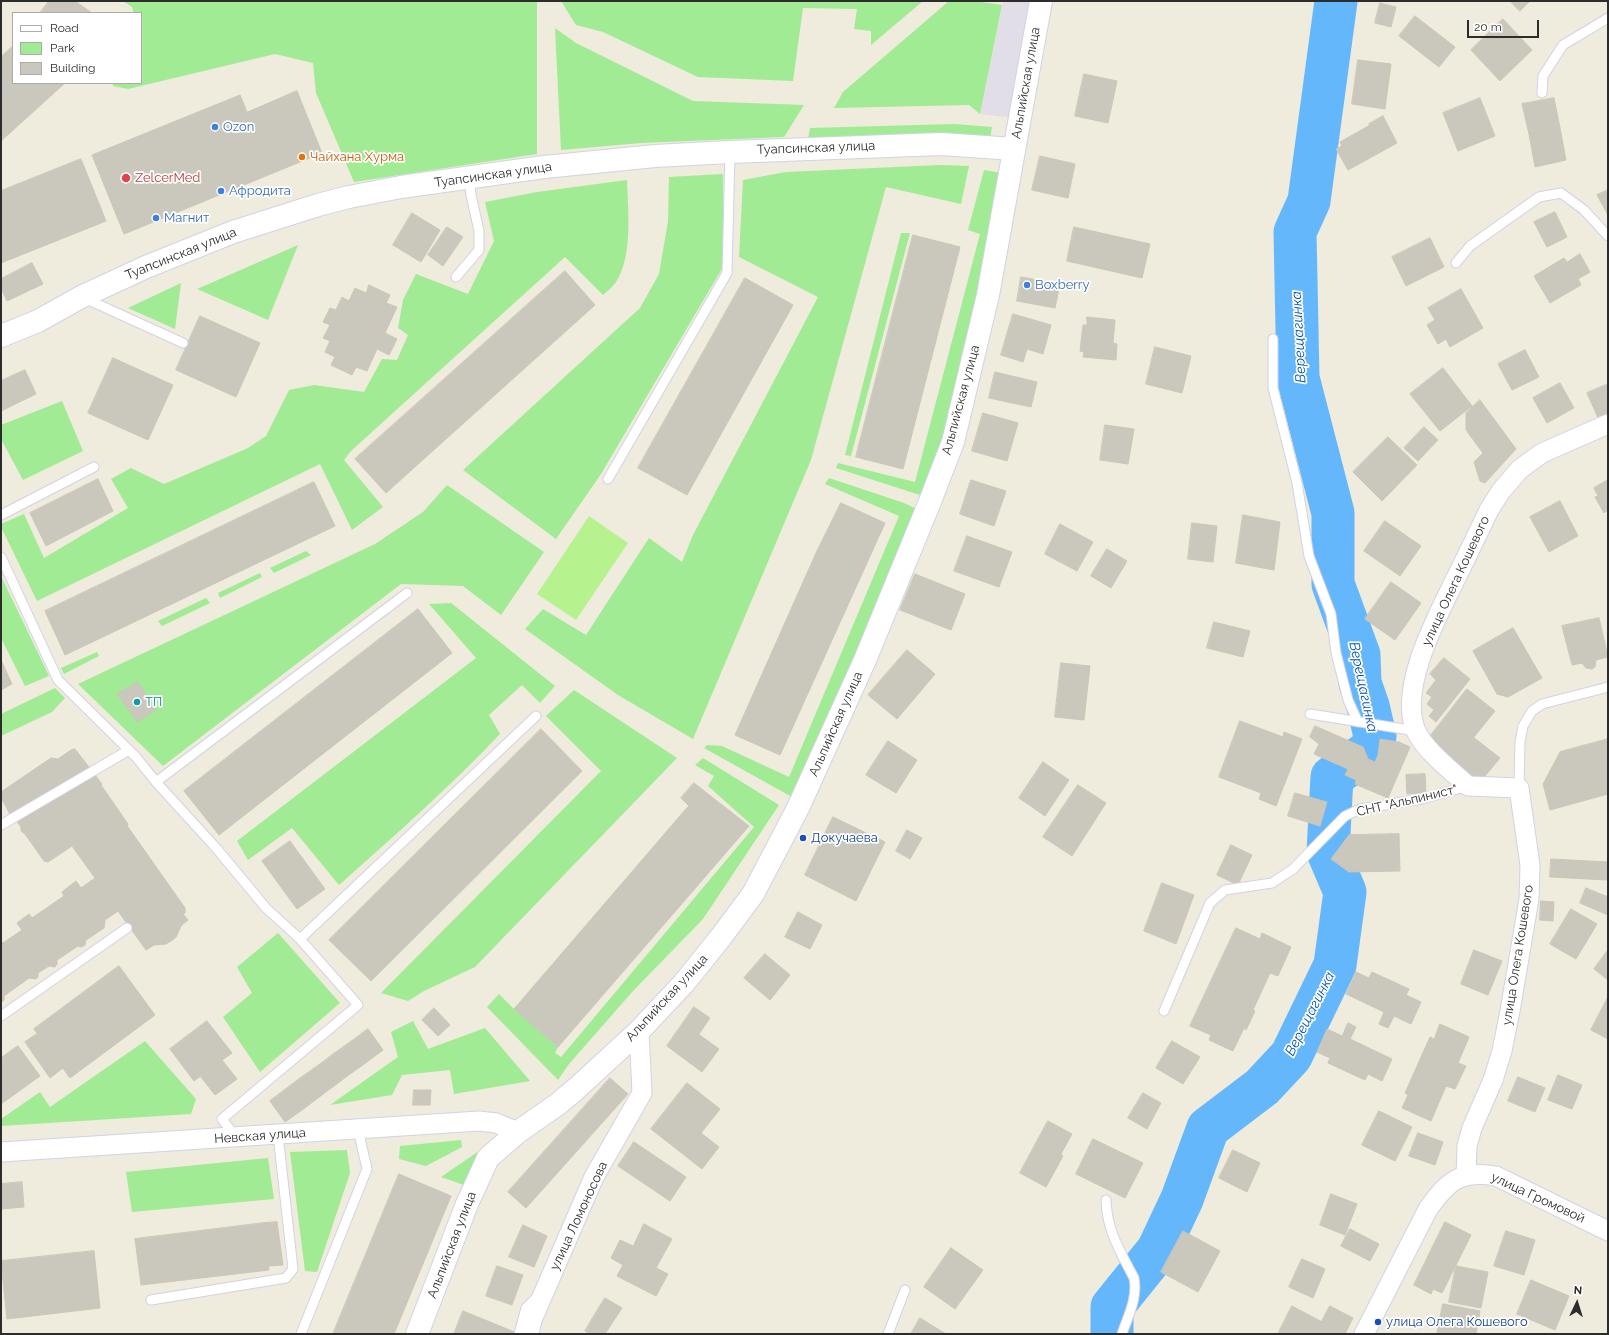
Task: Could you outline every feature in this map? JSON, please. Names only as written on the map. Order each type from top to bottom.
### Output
[{"type":"street","name":"Альпийская улица","points":[[417,1334],[467,1204],[488,1158],[518,1132],[558,1104],[577,1088],[639,1031],[684,983],[721,937],[752,894],[798,808],[865,660],[953,442],[988,295],[1041,1]]},
{"type":"street","name":"Туапсинская улица","points":[[1,336],[38,321],[81,297],[146,267],[233,232],[318,205],[349,197],[401,187],[560,166],[655,156],[790,148],[941,144],[1014,149]]},
{"type":"street","name":"улица Олега Кошевого","points":[[1468,786],[1426,746],[1416,731],[1412,715],[1412,699],[1415,676],[1430,632],[1489,510],[1501,491],[1520,469],[1542,453],[1608,424]]},
{"type":"street","points":[[1468,786],[1519,788]]},
{"type":"street","name":"улица Олега Кошевого","points":[[1466,1176],[1467,1146],[1472,1128],[1493,1080],[1502,1051],[1529,899],[1530,865],[1519,788]]},
{"type":"street","name":"улица Ломоносова","points":[[529,1334],[532,1320],[594,1177],[642,1093],[639,1031]]},
{"type":"street","name":"Невская улица","points":[[1,1152],[480,1121],[496,1123],[518,1132]]},
{"type":"street","name":"улица Громовой","points":[[1466,1176],[1480,1173],[1496,1176],[1608,1231]]},
{"type":"street","points":[[1364,1334],[1428,1209],[1451,1181],[1466,1176]]},
{"type":"lane","points":[[1542,92],[1542,76],[1563,45],[1608,18]]},
{"type":"lane","points":[[608,478],[728,273],[730,152]]},
{"type":"lane","points":[[456,276],[479,250],[479,231],[469,178]]},
{"type":"lane","points":[[1456,263],[1470,246],[1539,197],[1561,193],[1584,210],[1608,236]]},
{"type":"lane","points":[[81,297],[183,343]]},
{"type":"lane","points":[[1273,339],[1273,388],[1297,483],[1309,556],[1331,614],[1336,653],[1348,700],[1358,722]]},
{"type":"lane","points":[[1,515],[94,467]]},
{"type":"lane","points":[[1,557],[58,680],[129,750],[217,849],[266,908],[300,939],[358,1005],[222,1119],[236,1137]]},
{"type":"lane","points":[[156,782],[407,593]]},
{"type":"lane","points":[[1519,788],[1520,742],[1523,726],[1532,711],[1542,704],[1608,687]]},
{"type":"lane","points":[[1310,714],[1416,731]]},
{"type":"lane","points":[[300,939],[536,716]]},
{"type":"lane","points":[[1,825],[129,750]]},
{"type":"lane","name":"СНТ \"Альпинист\"","points":[[1164,1011],[1210,903],[1225,890],[1272,883],[1293,869],[1345,816],[1360,809],[1422,799],[1468,786]]},
{"type":"lane","points":[[1,1016],[127,928]]},
{"type":"lane","points":[[300,1334],[367,1169],[358,1129]]},
{"type":"lane","points":[[151,1300],[286,1278],[293,1269],[278,1135]]},
{"type":"lane","points":[[1106,1200],[1106,1215],[1111,1233],[1134,1278],[1136,1286],[1135,1298],[1122,1334]]},
{"type":"lane","points":[[519,1334],[526,1308],[546,1288]]},
{"type":"lane","points":[[888,1334],[905,1290]]},
{"type":"shaded area","points":[[1003,1],[1051,1],[1030,120],[980,114]]},
{"type":"green space","points":[[123,1],[537,1],[537,154],[354,182],[316,93],[313,63],[275,54],[128,89],[113,86],[113,84],[142,84],[142,12],[134,12],[132,7]]},
{"type":"green space","points":[[561,1],[923,1],[871,45],[871,31],[854,29],[857,9],[803,8],[793,81],[698,77],[603,32],[576,25]]},
{"type":"green space","points":[[949,1],[974,1],[1002,5],[980,114],[969,105],[834,108],[843,92]]},
{"type":"green space","points":[[555,28],[576,43],[693,101],[804,105],[784,137],[641,143],[561,150]]},
{"type":"green space","points":[[955,124],[992,127],[990,140],[808,139],[810,128]]},
{"type":"green space","points":[[940,165],[969,166],[961,204],[886,187],[811,460],[693,739],[618,695],[525,629],[543,609],[586,635],[649,538],[682,562],[693,535],[818,297],[739,257],[743,180],[786,172]]},
{"type":"green space","points":[[984,170],[1002,173],[983,282],[947,429],[923,496],[836,468],[838,463],[915,482],[980,234],[968,230]]},
{"type":"green space","points":[[723,174],[723,267],[601,474],[556,539],[463,470],[640,308],[659,274],[668,221],[669,177]]},
{"type":"green space","points":[[627,180],[627,246],[625,259],[615,284],[603,295],[565,257],[351,451],[344,460],[383,507],[352,530],[320,464],[37,601],[1,527],[1,524],[24,514],[44,558],[128,508],[111,479],[131,468],[164,484],[248,448],[266,436],[289,390],[314,385],[364,392],[382,359],[397,360],[408,335],[398,328],[403,300],[416,274],[468,294],[494,241],[485,202],[537,192]]},
{"type":"green space","points":[[901,233],[910,233],[851,456],[845,455]]},
{"type":"green space","points":[[298,245],[268,320],[197,289]]},
{"type":"green space","points":[[181,283],[175,329],[128,308]]},
{"type":"green space","points":[[62,401],[83,451],[23,480],[1,439],[1,425]]},
{"type":"green space","points":[[829,478],[904,503],[919,510],[859,654],[792,797],[704,748],[707,745],[722,746],[789,777],[899,516],[825,484]]},
{"type":"green space","points":[[447,485],[544,552],[501,615],[463,586],[401,584],[163,766],[78,684],[375,544],[423,512]]},
{"type":"green space","points":[[589,516],[628,543],[576,620],[537,594]]},
{"type":"green space","points":[[306,551],[311,555],[274,573],[270,568]]},
{"type":"green space","points":[[260,573],[262,577],[220,598],[218,593]]},
{"type":"green space","points":[[1,576],[49,676],[25,686],[1,638]]},
{"type":"green space","points":[[206,598],[210,603],[162,626],[158,621]]},
{"type":"green space","points":[[451,603],[555,686],[540,703],[522,685],[489,715],[500,734],[441,793],[339,885],[292,828],[248,860],[237,841],[476,658],[429,604]]},
{"type":"green space","points":[[97,652],[99,656],[64,674],[61,668]]},
{"type":"green space","points":[[55,688],[65,698],[52,712],[1,736],[1,714]]},
{"type":"green space","points":[[574,690],[677,758],[475,967],[424,991],[408,1001],[381,993],[601,771],[546,716]]},
{"type":"green space","points":[[703,758],[779,805],[703,919],[633,991],[569,1064],[558,1080],[487,1007],[499,994],[558,1047],[555,1053],[561,1057],[754,827],[708,786],[714,776],[695,765]]},
{"type":"green space","points":[[278,933],[340,1003],[260,1072],[223,1017],[252,993],[237,967]]},
{"type":"green space","points":[[413,1021],[428,1049],[485,1028],[530,1081],[454,1094],[450,1070],[402,1075],[392,1095],[330,1105],[398,1057],[391,1032]]},
{"type":"green space","points":[[145,1041],[196,1099],[191,1114],[1,1126],[1,1119],[40,1092],[50,1107]]},
{"type":"green space","points":[[461,1140],[462,1147],[426,1166],[399,1159],[400,1146]]},
{"type":"green space","points":[[492,1142],[412,1334],[405,1334],[464,1185],[441,1177]]},
{"type":"green space","points":[[347,1150],[350,1173],[317,1272],[305,1271],[290,1152]]},
{"type":"green space","points":[[268,1158],[274,1199],[132,1212],[126,1172]]},
{"type":"building","points":[[49,1],[75,1],[91,12],[41,12]]},
{"type":"building","points":[[1510,1],[1530,1],[1520,11]]},
{"type":"building","points":[[1380,3],[1396,7],[1391,27],[1375,23]]},
{"type":"building","points":[[1415,16],[1455,47],[1439,67],[1399,36]]},
{"type":"building","points":[[1503,19],[1532,50],[1500,81],[1471,50]]},
{"type":"building","points":[[12,47],[12,84],[64,84],[1,141],[1,57]]},
{"type":"building","points":[[1358,60],[1391,64],[1385,109],[1352,104]]},
{"type":"building","points":[[1084,74],[1117,81],[1108,123],[1075,116]]},
{"type":"building","points":[[297,91],[322,153],[124,234],[92,155],[240,95],[247,112]]},
{"type":"building","points":[[1480,98],[1495,136],[1458,151],[1443,113]]},
{"type":"building","points":[[1554,98],[1560,128],[1529,134],[1522,104]]},
{"type":"building","points":[[1383,116],[1397,143],[1348,170],[1336,149],[1342,146],[1340,142]]},
{"type":"building","points":[[1560,128],[1566,160],[1535,167],[1529,134]]},
{"type":"building","points":[[1040,156],[1075,164],[1068,198],[1032,190]]},
{"type":"building","points":[[81,159],[106,221],[1,263],[1,191]]},
{"type":"building","points":[[1608,190],[1608,215],[1597,195]]},
{"type":"building","points":[[1555,212],[1567,237],[1547,247],[1534,222]]},
{"type":"building","points":[[412,213],[440,230],[421,262],[393,245]]},
{"type":"building","points":[[447,227],[463,237],[443,266],[428,255]]},
{"type":"building","points":[[1074,227],[1150,244],[1142,278],[1067,261]]},
{"type":"building","points":[[913,235],[960,247],[903,469],[856,457]]},
{"type":"building","points":[[1430,238],[1444,267],[1406,286],[1392,257]]},
{"type":"building","points":[[1580,254],[1590,272],[1578,279],[1581,285],[1550,303],[1534,276],[1564,258],[1567,262]]},
{"type":"building","points":[[32,263],[43,284],[7,301],[1,288],[1,279]]},
{"type":"building","points":[[565,271],[595,305],[386,493],[355,459]]},
{"type":"building","points":[[1021,277],[1060,284],[1055,308],[1017,301]]},
{"type":"building","points":[[745,278],[793,305],[687,495],[638,468]]},
{"type":"building","points":[[369,285],[390,295],[386,303],[397,307],[385,333],[397,339],[389,355],[377,349],[367,371],[356,367],[352,375],[331,365],[335,357],[325,352],[330,341],[323,338],[330,325],[323,322],[330,308],[336,310],[342,297],[349,301],[355,288],[366,293]]},
{"type":"building","points":[[1461,289],[1483,328],[1450,347],[1446,339],[1438,344],[1427,325],[1435,320],[1428,308]]},
{"type":"building","points":[[1013,314],[1051,325],[1043,354],[1027,349],[1023,362],[1001,355]]},
{"type":"building","points":[[200,316],[260,343],[236,397],[176,370]]},
{"type":"building","points":[[1087,317],[1115,320],[1113,343],[1117,344],[1116,360],[1083,357],[1084,352],[1080,351],[1083,325],[1087,325]]},
{"type":"building","points":[[1155,347],[1191,356],[1182,393],[1146,384]]},
{"type":"building","points":[[1525,350],[1539,377],[1512,390],[1498,364]]},
{"type":"building","points":[[113,358],[173,385],[148,440],[88,413]]},
{"type":"building","points":[[1443,368],[1472,406],[1440,431],[1410,394]]},
{"type":"building","points":[[25,370],[36,394],[1,411],[1,381]]},
{"type":"building","points":[[995,372],[1037,382],[1031,407],[989,398]]},
{"type":"building","points":[[1560,383],[1574,408],[1547,423],[1533,398]]},
{"type":"building","points":[[1608,384],[1608,416],[1599,420],[1587,393]]},
{"type":"building","points":[[1480,400],[1516,449],[1485,483],[1480,481],[1474,462],[1483,453],[1466,430],[1466,413]]},
{"type":"building","points":[[983,413],[1018,423],[1007,461],[972,451]]},
{"type":"building","points":[[1105,425],[1134,429],[1128,464],[1100,460]]},
{"type":"building","points":[[1424,427],[1438,440],[1418,461],[1404,448]]},
{"type":"building","points":[[1388,437],[1417,465],[1382,501],[1353,472]]},
{"type":"building","points":[[98,479],[113,511],[46,546],[30,513]]},
{"type":"building","points":[[971,480],[1006,491],[994,526],[960,514]]},
{"type":"building","points":[[1608,480],[1608,510],[1604,513],[1595,497],[1598,496],[1594,488]]},
{"type":"building","points":[[314,482],[335,526],[65,655],[45,611]]},
{"type":"building","points":[[1560,501],[1578,536],[1549,552],[1530,517]]},
{"type":"building","points":[[841,503],[885,523],[780,755],[735,735],[816,553]]},
{"type":"building","points":[[1243,515],[1280,522],[1274,570],[1236,563]]},
{"type":"building","points":[[1385,521],[1421,546],[1400,576],[1364,551]]},
{"type":"building","points":[[1192,523],[1217,526],[1213,562],[1188,559]]},
{"type":"building","points":[[1060,524],[1093,542],[1077,571],[1045,554]]},
{"type":"building","points":[[967,536],[1012,552],[999,587],[954,571]]},
{"type":"building","points":[[1107,549],[1127,561],[1111,588],[1091,576]]},
{"type":"building","points":[[915,574],[965,594],[951,630],[900,610]]},
{"type":"building","points":[[1391,582],[1421,603],[1395,640],[1365,619]]},
{"type":"building","points":[[418,609],[452,653],[219,835],[184,791]]},
{"type":"building","points":[[1599,618],[1608,657],[1596,660],[1595,667],[1592,669],[1586,668],[1582,663],[1572,665],[1562,626]]},
{"type":"building","points":[[1214,622],[1250,631],[1243,657],[1207,648]]},
{"type":"building","points":[[1513,628],[1542,678],[1508,697],[1497,694],[1473,651]]},
{"type":"building","points":[[907,650],[935,674],[897,719],[868,695]]},
{"type":"building","points":[[1444,658],[1470,679],[1436,722],[1429,716],[1434,710],[1427,704],[1432,697],[1426,693],[1436,680],[1430,674]]},
{"type":"building","points":[[1,660],[12,684],[1,690]]},
{"type":"building","points":[[1061,663],[1090,666],[1084,720],[1055,717]]},
{"type":"building","name":"ТП","points":[[138,682],[156,710],[137,722],[117,694]]},
{"type":"building","points":[[1467,689],[1495,711],[1474,737],[1446,716]]},
{"type":"building","points":[[1446,716],[1500,758],[1480,782],[1427,740]]},
{"type":"building","points":[[1240,721],[1283,737],[1284,732],[1302,739],[1276,806],[1259,799],[1261,793],[1219,777]]},
{"type":"building","points":[[1315,726],[1363,747],[1368,759],[1375,762],[1378,755],[1380,739],[1399,742],[1410,747],[1388,798],[1355,784],[1356,780],[1345,775],[1348,769],[1314,754],[1319,744],[1310,737]]},
{"type":"building","points":[[541,729],[582,771],[371,981],[329,940]]},
{"type":"building","points":[[1608,739],[1608,794],[1550,810],[1543,784],[1560,752]]},
{"type":"building","points":[[888,741],[917,760],[896,793],[866,775]]},
{"type":"building","points":[[75,749],[102,784],[101,785],[128,824],[127,828],[128,827],[185,908],[185,913],[183,914],[188,920],[181,926],[176,937],[171,941],[166,944],[154,945],[146,950],[118,911],[105,920],[104,928],[86,940],[85,945],[81,947],[78,946],[57,960],[55,967],[49,966],[38,973],[38,977],[36,979],[29,978],[4,996],[4,1000],[1,1003],[1,941],[3,943],[22,930],[17,923],[29,914],[32,918],[64,896],[62,892],[76,881],[81,888],[95,878],[72,846],[48,862],[44,861],[25,834],[21,831],[21,827],[10,814],[1,798],[1,792],[51,758],[58,759]]},
{"type":"building","points":[[1043,762],[1069,780],[1045,816],[1019,798]]},
{"type":"building","points":[[1425,774],[1426,793],[1407,794],[1406,775]]},
{"type":"building","points":[[694,783],[749,826],[558,1047],[514,1009],[689,806],[681,798]]},
{"type":"building","points":[[1078,785],[1106,803],[1072,856],[1043,837]]},
{"type":"building","points":[[1295,793],[1327,802],[1320,826],[1288,816]]},
{"type":"building","points":[[833,817],[885,842],[856,901],[805,875]]},
{"type":"building","points":[[907,830],[922,838],[910,859],[896,851]]},
{"type":"building","points":[[1399,834],[1400,871],[1349,872],[1331,859],[1349,835]]},
{"type":"building","points":[[290,841],[306,863],[278,883],[262,861]]},
{"type":"building","points":[[1231,845],[1252,855],[1238,885],[1217,875]]},
{"type":"building","points":[[1551,859],[1608,862],[1608,880],[1550,877]]},
{"type":"building","points":[[306,863],[325,889],[297,909],[278,883]]},
{"type":"building","points":[[1162,883],[1194,895],[1176,944],[1144,931]]},
{"type":"building","points":[[1586,888],[1608,897],[1608,915],[1580,903]]},
{"type":"building","points":[[1541,901],[1554,902],[1553,921],[1540,920]]},
{"type":"building","points":[[1571,909],[1597,924],[1576,959],[1550,944]]},
{"type":"building","points":[[798,912],[822,925],[810,949],[785,937]]},
{"type":"building","points":[[1236,928],[1260,939],[1262,933],[1291,947],[1278,976],[1270,973],[1253,1010],[1255,1011],[1246,1030],[1244,1028],[1233,1051],[1209,1040],[1211,1035],[1190,1026]]},
{"type":"building","points":[[1474,950],[1502,961],[1488,995],[1461,984]]},
{"type":"building","points":[[1608,950],[1608,980],[1594,969]]},
{"type":"building","points":[[765,954],[790,975],[770,1000],[744,978]]},
{"type":"building","points":[[119,966],[155,1015],[70,1078],[34,1029]]},
{"type":"building","points":[[1356,972],[1369,978],[1372,972],[1409,989],[1406,995],[1421,1002],[1411,1024],[1394,1016],[1388,1028],[1379,1024],[1384,1012],[1346,994]]},
{"type":"building","points":[[1608,997],[1608,1039],[1591,1030]]},
{"type":"building","points":[[694,1007],[710,1018],[699,1034],[683,1023]]},
{"type":"building","points":[[434,1008],[450,1025],[438,1036],[422,1020]]},
{"type":"building","points":[[207,1021],[232,1053],[194,1081],[170,1049]]},
{"type":"building","points":[[683,1023],[719,1049],[702,1072],[667,1046]]},
{"type":"building","points":[[1348,1023],[1356,1027],[1350,1039],[1392,1059],[1382,1081],[1368,1074],[1365,1080],[1328,1063],[1330,1058],[1317,1052],[1327,1029],[1342,1036]]},
{"type":"building","points":[[1440,1024],[1469,1037],[1458,1063],[1466,1066],[1455,1089],[1446,1086],[1431,1121],[1402,1108],[1408,1095],[1405,1093],[1430,1037],[1434,1039]]},
{"type":"building","points":[[368,1029],[383,1050],[367,1062],[352,1041]]},
{"type":"building","points":[[37,1034],[63,1068],[50,1078],[25,1042]]},
{"type":"building","points":[[352,1041],[367,1062],[350,1074],[335,1053]]},
{"type":"building","points":[[1172,1041],[1200,1057],[1183,1084],[1156,1068]]},
{"type":"building","points":[[18,1046],[40,1076],[1,1104],[1,1058]]},
{"type":"building","points":[[335,1053],[350,1074],[334,1086],[319,1065]]},
{"type":"building","points":[[222,1060],[237,1079],[215,1095],[201,1077]]},
{"type":"building","points":[[319,1065],[334,1086],[318,1098],[302,1077]]},
{"type":"building","points":[[1558,1075],[1582,1085],[1572,1109],[1548,1100]]},
{"type":"building","points":[[302,1077],[318,1098],[302,1110],[286,1089]]},
{"type":"building","points":[[1518,1077],[1545,1088],[1535,1112],[1508,1101]]},
{"type":"building","points":[[610,1078],[628,1094],[526,1208],[508,1192]]},
{"type":"building","points":[[687,1083],[720,1109],[701,1133],[719,1147],[702,1169],[651,1129]]},
{"type":"building","points":[[286,1089],[302,1110],[285,1122],[270,1101]]},
{"type":"building","points":[[414,1090],[431,1090],[430,1105],[413,1105]]},
{"type":"building","points":[[1143,1093],[1161,1103],[1147,1129],[1128,1118]]},
{"type":"building","points":[[1379,1111],[1412,1127],[1395,1161],[1362,1145]]},
{"type":"building","points":[[1048,1121],[1072,1134],[1061,1154],[1063,1156],[1046,1187],[1020,1173]]},
{"type":"building","points":[[1418,1133],[1443,1142],[1435,1165],[1409,1156]]},
{"type":"building","points":[[1093,1139],[1143,1163],[1125,1198],[1076,1174]]},
{"type":"building","points":[[634,1142],[686,1177],[670,1201],[618,1166]]},
{"type":"building","points":[[1233,1150],[1260,1163],[1247,1192],[1219,1178]]},
{"type":"building","points":[[399,1174],[451,1196],[394,1334],[333,1334]]},
{"type":"building","points":[[22,1182],[24,1207],[1,1209],[1,1184]]},
{"type":"building","points":[[1331,1194],[1357,1204],[1345,1235],[1320,1225]]},
{"type":"building","points":[[277,1222],[283,1265],[269,1266],[264,1223]]},
{"type":"building","points":[[1445,1222],[1471,1235],[1442,1293],[1433,1289],[1431,1294],[1414,1285]]},
{"type":"building","points":[[264,1223],[269,1270],[141,1285],[135,1239]]},
{"type":"building","points":[[644,1224],[672,1239],[656,1268],[668,1274],[656,1296],[617,1276],[623,1265],[611,1258],[620,1240],[633,1246]]},
{"type":"building","points":[[523,1225],[547,1236],[534,1267],[509,1257]]},
{"type":"building","points":[[1350,1229],[1379,1244],[1370,1261],[1341,1246]]},
{"type":"building","points":[[1183,1231],[1220,1251],[1198,1292],[1161,1272]]},
{"type":"building","points":[[1506,1231],[1535,1240],[1524,1275],[1494,1266]]},
{"type":"building","points":[[951,1248],[983,1270],[955,1309],[924,1287]]},
{"type":"building","points":[[94,1251],[100,1308],[7,1319],[1,1261]]},
{"type":"building","points":[[1302,1259],[1325,1269],[1313,1298],[1289,1287]]},
{"type":"building","points":[[497,1266],[523,1275],[512,1305],[486,1296]]},
{"type":"building","points":[[1456,1266],[1488,1272],[1481,1308],[1449,1302]]},
{"type":"building","points":[[1531,1280],[1569,1296],[1555,1330],[1517,1314]]},
{"type":"building","points":[[605,1298],[622,1308],[605,1334],[590,1334],[585,1331]]},
{"type":"building","points":[[1443,1304],[1480,1311],[1476,1334],[1437,1334]]},
{"type":"building","points":[[1292,1306],[1322,1322],[1315,1334],[1278,1334]]},
{"type":"building","points":[[1330,1306],[1353,1318],[1345,1334],[1315,1334]]},
{"type":"building","points":[[463,1311],[517,1333],[454,1334]]},
{"type":"building","points":[[920,1318],[946,1334],[911,1334]]},
{"type":"waterway","name":"Верещагинка","points":[[1112,1334],[1112,1307],[1158,1250],[1182,1199],[1208,1128],[1262,1087],[1291,1056],[1335,965],[1345,892],[1328,852],[1332,777],[1372,749],[1375,736],[1368,706],[1360,683],[1359,655],[1333,584],[1333,513],[1298,378],[1295,232],[1309,201],[1336,1]]},
{"type":"place","name":"Ozon","points":[[215,127]]},
{"type":"place","name":"Чайхана Хурма","points":[[302,157]]},
{"type":"place","name":"ZelcerMed","points":[[126,178]]},
{"type":"place","name":"Афродита","points":[[221,191]]},
{"type":"place","name":"Магнит","points":[[156,218]]},
{"type":"place","name":"Boxberry","points":[[1027,285]]},
{"type":"place","name":"ТП","points":[[137,702]]},
{"type":"place","name":"Докучаева","points":[[803,838]]},
{"type":"place","name":"улица Олега Кошевого","points":[[1378,1322]]}]
